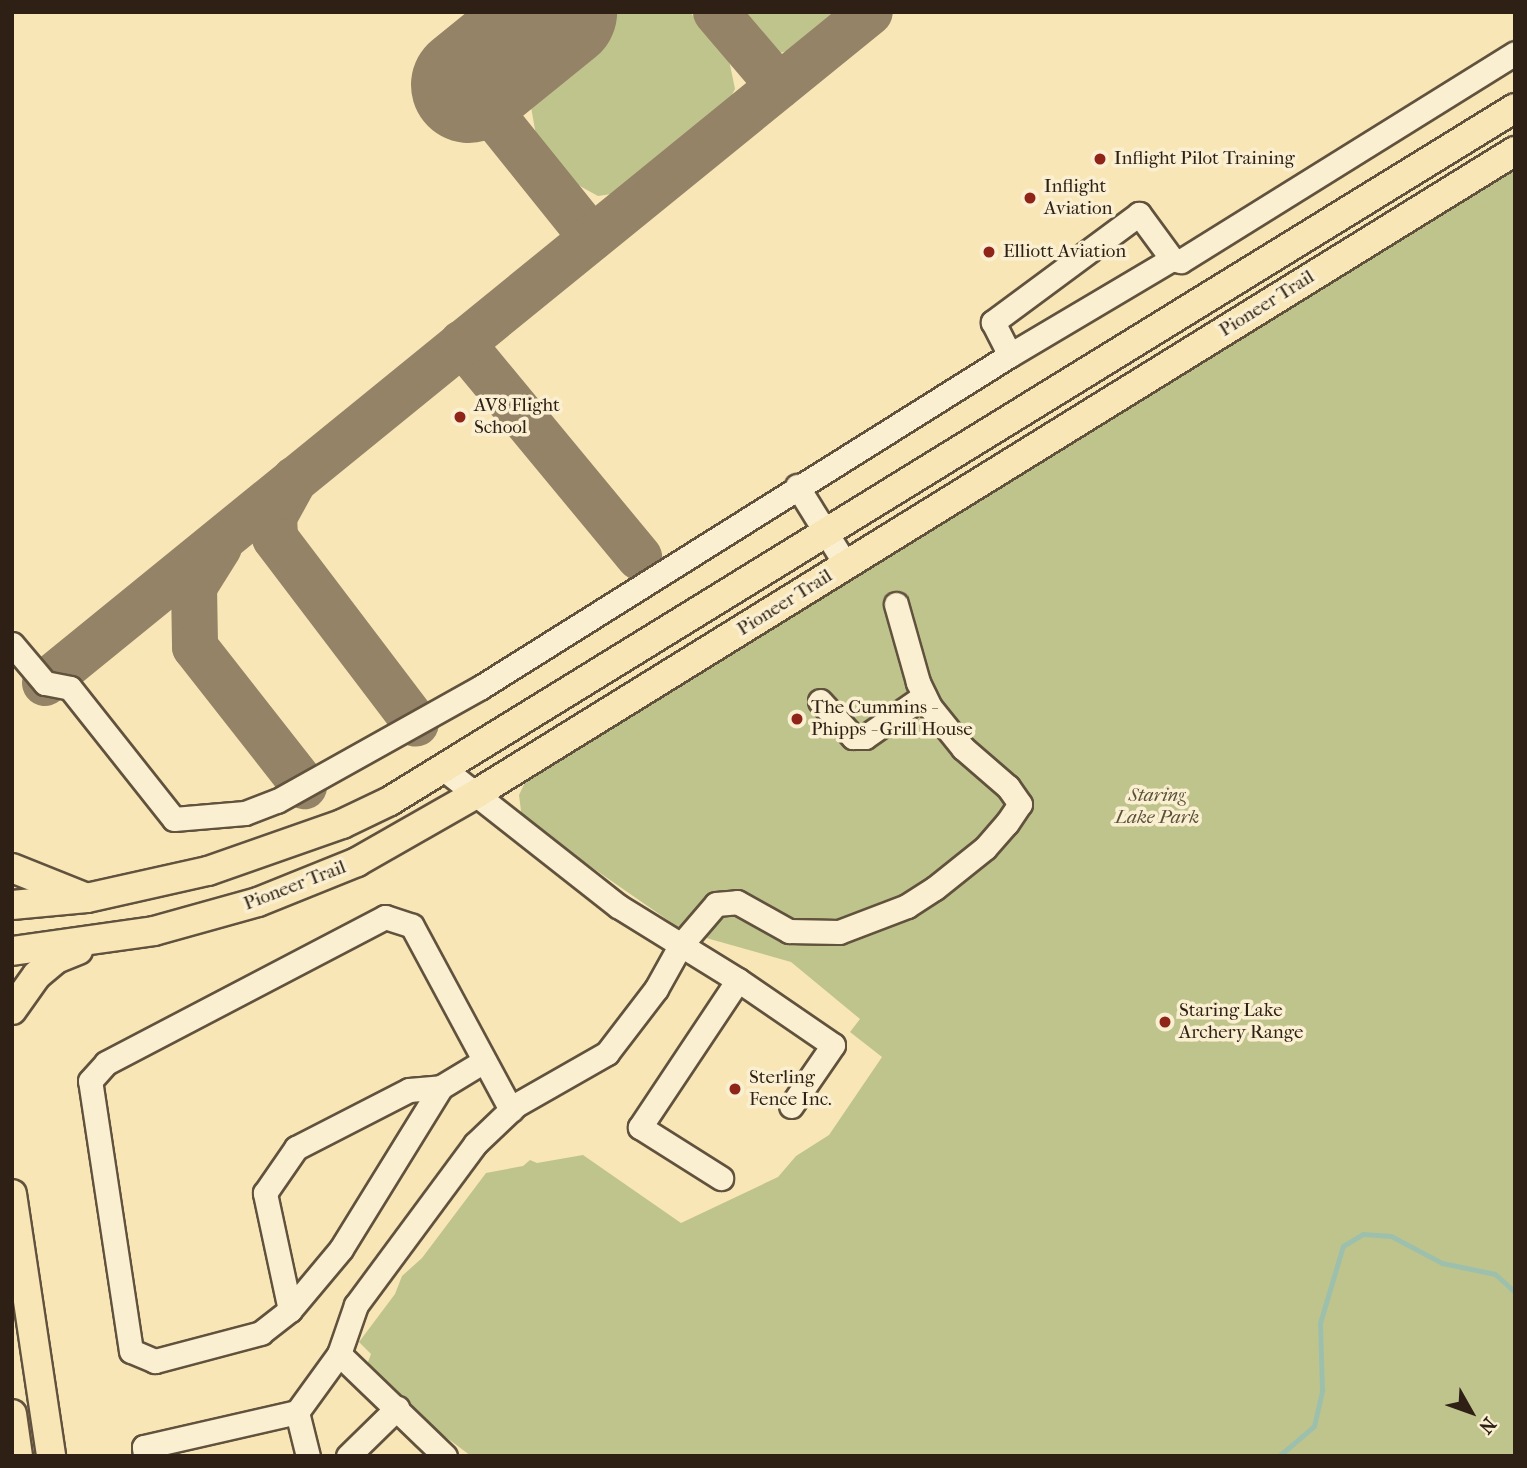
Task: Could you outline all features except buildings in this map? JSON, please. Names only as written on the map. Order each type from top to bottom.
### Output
[{"type":"main road","name":"Pioneer Trail","points":[[12,905],[87,898],[195,874],[342,824],[445,770],[1515,108]]},
{"type":"main road","name":"Pioneer Trail","points":[[12,951],[98,943],[154,931],[301,885],[357,862],[476,794],[1515,151]]},
{"type":"main road","points":[[12,868],[87,898]]},
{"type":"main road","points":[[12,1010],[26,987],[55,959],[98,943]]},
{"type":"main road","points":[[12,1194],[51,1456]]},
{"type":"main road","points":[[12,1414],[18,1456]]},
{"type":"street","points":[[1010,355],[993,322],[1139,214],[1172,259],[1181,261],[1515,53]]},
{"type":"street","points":[[12,644],[45,682],[70,688],[174,819],[245,813],[277,801],[481,687],[797,485],[1172,259]]},
{"type":"street","points":[[797,485],[846,565]]},
{"type":"street","points":[[145,1456],[144,1447],[297,1412],[339,1354],[356,1305],[475,1144],[511,1110],[607,1053],[690,950],[702,916],[716,904],[728,901],[747,907],[774,925],[804,934],[839,932],[870,922],[935,888],[985,848],[1020,804],[1008,787],[963,748],[924,696],[896,604]]},
{"type":"street","points":[[820,701],[853,737],[865,737],[924,696]]},
{"type":"street","points":[[445,770],[618,906],[738,980],[833,1045],[791,1106]]},
{"type":"street","points":[[441,1087],[341,1250],[290,1310],[261,1334],[155,1361],[131,1351],[90,1080],[106,1063],[385,917],[412,926],[511,1110]]},
{"type":"street","points":[[721,1178],[640,1127],[738,980]]},
{"type":"street","points":[[290,1310],[265,1193],[296,1148],[409,1090],[441,1087],[484,1061]]},
{"type":"street","points":[[339,1354],[397,1408],[432,1452]]},
{"type":"street","points":[[348,1456],[397,1408]]},
{"type":"street","points":[[297,1412],[308,1456]]},
{"type":"green space","points":[[611,12],[690,12],[729,60],[735,89],[722,114],[625,192],[598,196],[578,185],[536,135],[529,96],[542,68]]},
{"type":"green space","points":[[733,12],[848,12],[807,45],[780,53],[758,44]]},
{"type":"green space","name":"Staring Lake Park","points":[[1515,163],[1515,1456],[471,1456],[363,1375],[371,1354],[359,1342],[395,1294],[402,1276],[422,1258],[486,1173],[523,1166],[530,1160],[537,1163],[583,1155],[681,1223],[778,1177],[796,1156],[829,1135],[882,1057],[850,1032],[860,1019],[791,962],[685,932],[522,819],[519,795],[528,776]]},
{"type":"waterway","points":[[1279,1456],[1314,1426],[1322,1390],[1320,1323],[1343,1246],[1363,1234],[1391,1236],[1442,1263],[1495,1274],[1515,1292]]},
{"type":"taxiway","points":[[716,12],[779,86]]},
{"type":"taxiway","points":[[45,683],[870,12]]},
{"type":"taxiway","points":[[469,85],[592,238]]},
{"type":"taxiway","points":[[462,343],[639,557]]},
{"type":"taxiway","points":[[295,479],[274,517],[275,538],[416,724]]},
{"type":"taxiway","points":[[219,547],[194,587],[195,647],[304,786]]},
{"type":"runway","points":[[469,85],[559,12]]},
{"type":"place","name":"Inflight Pilot Training","points":[[1100,159]]},
{"type":"place","name":"Inflight Aviation","points":[[1030,198]]},
{"type":"place","name":"Elliott Aviation","points":[[989,252]]},
{"type":"place","name":"AV8 Flight School","points":[[460,417]]},
{"type":"place","name":"The Cummins - Phipps - Grill House","points":[[797,719]]},
{"type":"place","name":"Staring Lake Archery Range","points":[[1165,1022]]},
{"type":"place","name":"Sterling Fence Inc.","points":[[735,1089]]}]
